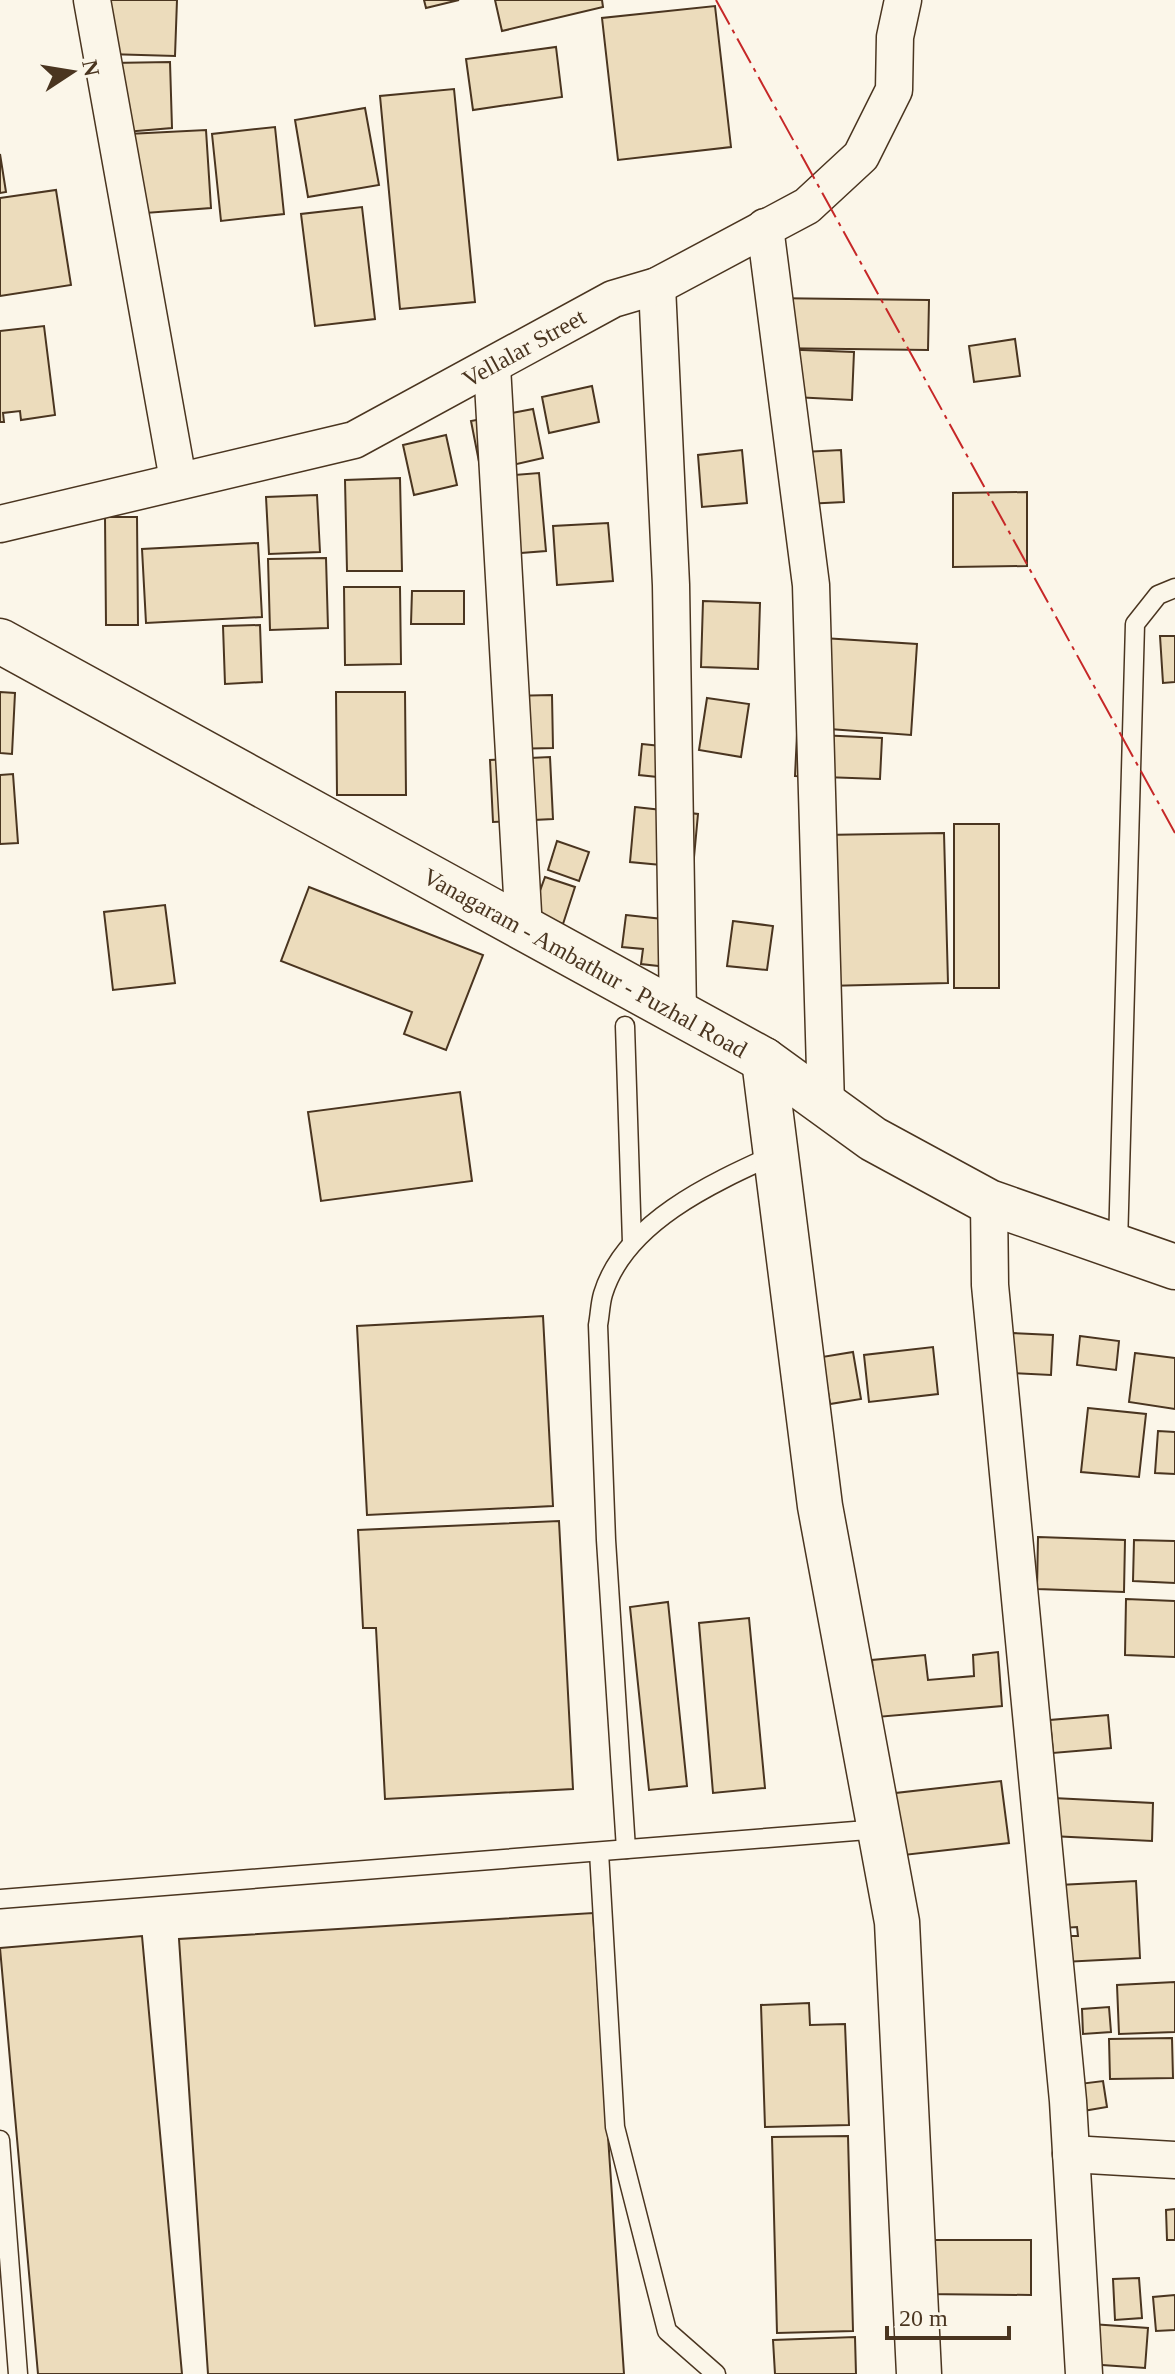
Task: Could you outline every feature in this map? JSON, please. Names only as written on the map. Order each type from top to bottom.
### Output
[{"type":"main road","name":"Vanagaram - Ambathur - Puzhal Road","points":[[0,641],[764,1060],[873,1139],[989,1202],[1175,1267]]},
{"type":"main road","points":[[764,1060],[820,1506],[897,1922],[919,2374]]},
{"type":"street","points":[[92,0],[178,480]]},
{"type":"street","name":"Vellalar Street","points":[[0,524],[354,440],[613,299],[657,286],[807,206],[861,156],[894,90],[895,37],[903,0]]},
{"type":"street","points":[[765,227],[811,585],[826,1105]]},
{"type":"street","points":[[657,286],[671,585],[678,1014]]},
{"type":"street","points":[[492,366],[524,930]]},
{"type":"street","points":[[989,1202],[990,1285],[1068,2101],[1084,2374]]},
{"type":"street","points":[[1071,2154],[1175,2160]]},
{"type":"lane","points":[[1118,1247],[1135,624],[1158,595],[1175,588]]},
{"type":"lane","points":[[625,1026],[632,1243]]},
{"type":"lane","points":[[626,1849],[606,1556],[598,1325],[602,1296],[613,1270],[632,1243],[709,1184],[776,1154]]},
{"type":"lane","points":[[0,1899],[880,1829]]},
{"type":"lane","points":[[599,1852],[615,2127],[667,2331],[716,2374]]},
{"type":"lane","points":[[0,2140],[18,2374]]},
{"type":"building","points":[[104,0],[177,0],[175,56],[107,54]]},
{"type":"building","points":[[424,0],[459,0],[426,8]]},
{"type":"building","points":[[495,0],[602,0],[603,7],[502,31]]},
{"type":"building","points":[[715,6],[731,147],[618,160],[602,18]]},
{"type":"building","points":[[556,47],[562,97],[473,110],[466,59]]},
{"type":"building","points":[[170,62],[172,128],[125,132],[111,63]]},
{"type":"building","points":[[454,89],[475,302],[400,309],[380,96]]},
{"type":"building","points":[[365,108],[379,185],[308,197],[295,120]]},
{"type":"building","points":[[275,127],[284,214],[221,221],[212,134]]},
{"type":"building","points":[[206,130],[211,208],[132,214],[128,134]]},
{"type":"building","points":[[0,154],[6,192],[0,193]]},
{"type":"building","points":[[56,190],[71,285],[0,296],[0,198]]},
{"type":"building","points":[[362,207],[375,319],[315,326],[301,214]]},
{"type":"building","points":[[766,298],[929,300],[928,350],[766,348]]},
{"type":"building","points":[[44,326],[55,415],[21,420],[20,411],[3,413],[4,422],[0,422],[0,331]]},
{"type":"building","points":[[1015,339],[1020,376],[974,382],[969,346]]},
{"type":"building","points":[[776,349],[854,352],[852,400],[774,396]]},
{"type":"building","points":[[592,386],[599,422],[549,433],[542,397]]},
{"type":"building","points":[[533,409],[543,458],[481,472],[471,421]]},
{"type":"building","points":[[446,435],[457,485],[414,495],[403,445]]},
{"type":"building","points":[[742,450],[747,503],[702,507],[698,455]]},
{"type":"building","points":[[841,450],[844,502],[785,505],[783,453]]},
{"type":"building","points":[[539,473],[546,551],[507,554],[500,476]]},
{"type":"building","points":[[400,478],[402,571],[347,571],[345,480]]},
{"type":"building","points":[[1027,492],[1027,566],[953,567],[953,493]]},
{"type":"building","points":[[317,495],[320,552],[269,554],[266,497]]},
{"type":"building","points":[[105,517],[137,517],[138,625],[106,625]]},
{"type":"building","points":[[608,523],[613,581],[557,585],[553,526]]},
{"type":"building","points":[[258,543],[262,617],[146,623],[142,549]]},
{"type":"building","points":[[326,558],[328,628],[270,630],[268,559]]},
{"type":"building","points":[[344,587],[400,587],[401,664],[345,665]]},
{"type":"building","points":[[412,591],[464,591],[464,624],[411,624]]},
{"type":"building","points":[[703,601],[760,603],[758,669],[701,667]]},
{"type":"building","points":[[260,625],[262,682],[225,684],[223,626]]},
{"type":"building","points":[[1160,636],[1175,636],[1175,682],[1163,683]]},
{"type":"building","points":[[807,637],[917,644],[911,735],[802,727]]},
{"type":"building","points":[[0,692],[15,693],[12,754],[0,753]]},
{"type":"building","points":[[336,692],[405,692],[406,795],[337,795]]},
{"type":"building","points":[[552,695],[553,748],[506,749],[505,696]]},
{"type":"building","points":[[707,698],[749,704],[741,757],[699,750]]},
{"type":"building","points":[[797,734],[882,738],[880,779],[795,776]]},
{"type":"building","points":[[642,744],[689,749],[686,780],[639,775]]},
{"type":"building","points":[[550,757],[553,819],[493,822],[490,760]]},
{"type":"building","points":[[13,774],[18,843],[0,844],[0,775]]},
{"type":"building","points":[[635,807],[698,814],[693,868],[630,862]]},
{"type":"building","points":[[954,824],[999,824],[999,988],[954,988]]},
{"type":"building","points":[[944,833],[948,983],[826,986],[822,835]]},
{"type":"building","points":[[557,841],[589,852],[579,881],[548,870]]},
{"type":"building","points":[[545,877],[575,887],[563,924],[532,913]]},
{"type":"building","points":[[309,887],[483,955],[446,1050],[404,1034],[412,1012],[281,961]]},
{"type":"building","points":[[165,905],[175,983],[113,990],[104,912]]},
{"type":"building","points":[[626,915],[681,921],[676,968],[641,964],[643,949],[622,947]]},
{"type":"building","points":[[733,921],[773,926],[767,970],[727,966]]},
{"type":"building","points":[[460,1092],[472,1181],[321,1201],[308,1112]]},
{"type":"building","points":[[543,1316],[553,1506],[367,1515],[357,1326]]},
{"type":"building","points":[[1013,1333],[1053,1335],[1051,1375],[1011,1373]]},
{"type":"building","points":[[1080,1336],[1119,1341],[1116,1370],[1077,1365]]},
{"type":"building","points":[[933,1347],[938,1394],[869,1402],[864,1355]]},
{"type":"building","points":[[853,1352],[861,1399],[830,1404],[822,1357]]},
{"type":"building","points":[[1135,1353],[1175,1358],[1175,1409],[1129,1402]]},
{"type":"building","points":[[1088,1408],[1146,1414],[1139,1477],[1081,1472]]},
{"type":"building","points":[[1158,1431],[1175,1432],[1175,1474],[1155,1473]]},
{"type":"building","points":[[559,1521],[573,1789],[385,1799],[376,1628],[363,1628],[358,1530]]},
{"type":"building","points":[[1038,1537],[1125,1540],[1124,1592],[1037,1589]]},
{"type":"building","points":[[1134,1540],[1175,1541],[1175,1583],[1133,1581]]},
{"type":"building","points":[[1126,1599],[1175,1601],[1175,1657],[1125,1655]]},
{"type":"building","points":[[668,1602],[687,1786],[649,1790],[630,1607]]},
{"type":"building","points":[[749,1618],[765,1788],[713,1793],[699,1623]]},
{"type":"building","points":[[998,1652],[1002,1706],[877,1717],[872,1660],[925,1655],[928,1680],[974,1676],[973,1655]]},
{"type":"building","points":[[1108,1715],[1111,1748],[1053,1753],[1050,1720]]},
{"type":"building","points":[[1001,1781],[1009,1843],[895,1856],[887,1794]]},
{"type":"building","points":[[1053,1798],[1153,1803],[1152,1841],[1051,1836]]},
{"type":"building","points":[[1136,1881],[1140,1958],[1063,1962],[1062,1936],[1078,1936],[1077,1927],[1062,1928],[1059,1885]]},
{"type":"building","points":[[593,1913],[624,2374],[208,2374],[179,1939]]},
{"type":"building","points":[[142,1936],[182,2374],[38,2374],[0,1948]]},
{"type":"building","points":[[1175,1982],[1175,2032],[1119,2034],[1117,1985]]},
{"type":"building","points":[[809,2003],[810,2025],[845,2024],[849,2125],[765,2127],[761,2005]]},
{"type":"building","points":[[1109,2007],[1111,2032],[1083,2034],[1082,2009]]},
{"type":"building","points":[[1172,2038],[1173,2078],[1110,2079],[1109,2039]]},
{"type":"building","points":[[1103,2081],[1107,2107],[1083,2111],[1079,2084]]},
{"type":"building","points":[[848,2136],[853,2331],[777,2333],[772,2137]]},
{"type":"building","points":[[1175,2209],[1175,2240],[1167,2240],[1166,2210]]},
{"type":"building","points":[[922,2240],[1031,2240],[1031,2295],[922,2294]]},
{"type":"building","points":[[1139,2278],[1142,2318],[1115,2320],[1113,2279]]},
{"type":"building","points":[[1175,2295],[1175,2330],[1156,2331],[1153,2297]]},
{"type":"building","points":[[1091,2324],[1148,2328],[1145,2368],[1088,2364]]},
{"type":"building","points":[[855,2337],[856,2374],[775,2374],[773,2340]]},
{"type":"power","points":[[716,0],[1175,833]]}]
